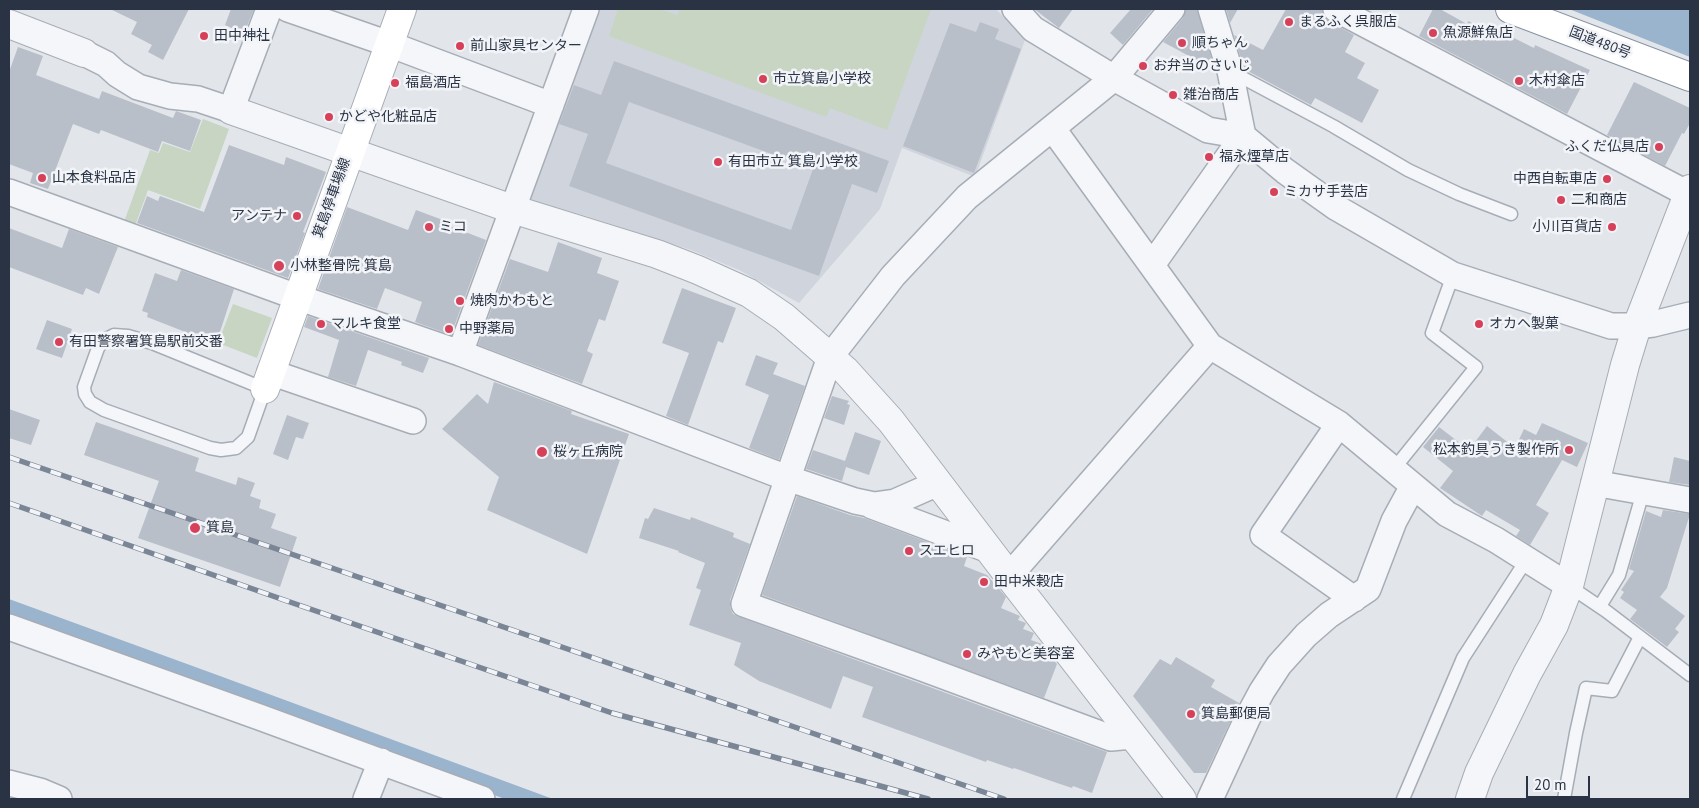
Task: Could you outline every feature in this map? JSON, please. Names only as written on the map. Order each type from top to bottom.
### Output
[{"type":"main road","name":"箕島停車場線","points":[[268,381],[402,9]]},
{"type":"main road","name":"国道480号","points":[[1510,9],[1690,77]]},
{"type":"street","points":[[231,110],[270,9]]},
{"type":"street","points":[[288,9],[389,44],[551,106]]},
{"type":"street","points":[[460,353],[586,9]]},
{"type":"street","points":[[1015,9],[1033,29],[1114,78],[1208,130],[1242,136],[1285,171],[1337,208],[1453,275],[1611,326],[1637,326],[1690,315]]},
{"type":"street","points":[[1132,736],[1111,738],[744,604],[830,357],[893,276],[967,197],[1114,78],[1172,9]]},
{"type":"street","points":[[1152,265],[1242,136],[1230,71],[1211,9]]},
{"type":"street","points":[[1336,9],[1690,193],[1637,326],[1622,373],[1569,586],[1554,625],[1527,674],[1484,764],[1470,799]]},
{"type":"street","points":[[9,24],[106,64],[117,74],[138,87],[170,96],[198,99],[231,110],[512,209],[657,254],[725,281],[749,293],[778,313],[830,357],[862,388],[891,421],[1182,799]]},
{"type":"street","points":[[1053,128],[1210,346],[1339,424],[1447,514],[1496,540],[1569,586]]},
{"type":"street","points":[[9,192],[297,297],[460,353],[787,478],[865,504],[989,550]]},
{"type":"street","points":[[1009,576],[1210,346]]},
{"type":"street","points":[[268,381],[413,421]]},
{"type":"street","points":[[1339,424],[1263,536],[1354,599]]},
{"type":"street","points":[[865,504],[874,505],[895,502],[938,483]]},
{"type":"street","points":[[1594,483],[1690,500]]},
{"type":"street","points":[[1210,799],[1248,717],[1262,691],[1279,666],[1306,635],[1329,615],[1368,588],[1394,521],[1413,486]]},
{"type":"street","points":[[9,627],[482,799]]},
{"type":"street","points":[[366,799],[381,761]]},
{"type":"street","points":[[9,783],[40,791],[59,799]]},
{"type":"lane","points":[[1230,71],[1333,126],[1408,170],[1459,194],[1511,214]]},
{"type":"lane","points":[[1393,470],[1476,367],[1432,333],[1453,275]]},
{"type":"lane","points":[[114,335],[128,336],[152,343],[268,381],[248,437],[236,448],[221,450],[210,448],[104,410],[90,402],[85,394],[84,387],[98,348],[104,340],[114,335]]},
{"type":"lane","points":[[1600,606],[1619,575],[1643,492]]},
{"type":"lane","points":[[1403,799],[1463,658],[1527,559]]},
{"type":"lane","points":[[1569,586],[1600,606],[1690,675]]},
{"type":"lane","points":[[1564,799],[1586,688],[1612,691],[1640,637]]},
{"type":"shaded area","name":"有田市立 箕島小学校","points":[[595,9],[996,9],[1025,40],[975,177],[902,148],[880,209],[799,303],[739,270],[691,250],[526,199]]},
{"type":"green space","points":[[618,9],[660,9],[677,15],[680,9],[931,9],[887,130],[830,108],[826,117],[609,36]]},
{"type":"green space","points":[[203,119],[229,129],[200,209],[148,190],[135,226],[124,222],[150,150],[159,153],[163,143],[190,152]]},
{"type":"green space","points":[[233,304],[272,318],[257,358],[218,343]]},
{"type":"water","points":[[1569,9],[1690,9],[1690,57]]},
{"type":"water","points":[[9,599],[553,799],[505,799],[9,618]]},
{"type":"building","points":[[110,9],[189,9],[163,60],[148,52],[152,45],[131,34],[137,22]]},
{"type":"building","points":[[231,9],[254,9],[243,36],[233,32],[234,29],[225,25]]},
{"type":"building","points":[[1034,9],[1073,9],[1059,28]]},
{"type":"building","points":[[1131,9],[1153,9],[1123,45],[1110,33]]},
{"type":"building","points":[[1186,9],[1197,9],[1215,70],[1163,42],[1183,18]]},
{"type":"building","points":[[1226,9],[1238,9],[1230,23]]},
{"type":"building","points":[[1286,9],[1322,9],[1324,16],[1329,21],[1354,35],[1345,52],[1365,63],[1357,78],[1379,90],[1362,123],[1315,98],[1311,105],[1244,69],[1234,35],[1263,50]]},
{"type":"building","points":[[1433,9],[1440,9],[1467,24],[1468,21],[1510,41],[1512,37],[1534,48],[1535,45],[1590,70],[1567,114],[1419,36]]},
{"type":"building","points":[[980,22],[999,29],[995,39],[1021,49],[974,173],[903,146],[950,23],[976,32]]},
{"type":"building","points":[[18,47],[43,56],[36,75],[99,99],[102,91],[173,118],[176,111],[201,120],[190,151],[162,141],[158,152],[101,130],[99,134],[73,124],[48,189],[30,183],[33,173],[9,164],[9,72]]},
{"type":"building","points":[[614,61],[889,161],[877,193],[852,184],[819,276],[569,186],[588,134],[559,124],[574,85],[601,95]],"holes":[[[629,102],[813,169],[791,230],[606,163]]]},
{"type":"building","points":[[1634,82],[1690,108],[1690,123],[1684,134],[1682,133],[1665,166],[1607,135]]},
{"type":"building","points":[[229,145],[284,165],[286,157],[326,172],[288,278],[137,223],[147,196],[158,201],[160,196],[204,212]]},
{"type":"building","points":[[347,207],[408,230],[416,210],[451,223],[450,226],[486,240],[451,335],[415,322],[422,302],[385,288],[377,309],[318,289]]},
{"type":"building","points":[[9,228],[62,248],[69,229],[118,247],[99,294],[86,288],[83,295],[9,267]]},
{"type":"building","points":[[558,242],[602,258],[597,273],[619,281],[605,321],[599,319],[587,351],[593,354],[582,384],[478,345],[510,259],[548,272]]},
{"type":"building","points":[[181,270],[234,289],[216,344],[147,317],[148,313],[142,311],[155,273],[177,281]]},
{"type":"building","points":[[682,288],[736,308],[723,343],[718,341],[688,425],[666,416],[689,353],[662,343]]},
{"type":"building","points":[[308,316],[429,358],[423,373],[401,365],[402,362],[368,350],[356,386],[328,377],[339,340],[304,327]]},
{"type":"building","points":[[47,320],[72,329],[62,358],[36,349]]},
{"type":"building","points":[[756,355],[778,363],[773,374],[805,386],[779,460],[749,448],[769,395],[745,385]]},
{"type":"building","points":[[494,382],[572,411],[571,414],[629,434],[587,554],[487,510],[499,477],[442,429],[477,394],[488,404]]},
{"type":"building","points":[[832,396],[849,401],[847,404],[850,405],[844,425],[824,418]]},
{"type":"building","points":[[9,409],[40,420],[31,445],[9,438]]},
{"type":"building","points":[[287,415],[309,423],[303,439],[296,437],[288,460],[273,454]]},
{"type":"building","points":[[96,422],[199,458],[195,471],[236,485],[238,477],[255,483],[250,496],[261,500],[259,508],[276,514],[271,528],[297,537],[280,587],[138,538],[159,481],[84,455]]},
{"type":"building","points":[[1542,423],[1588,443],[1577,467],[1562,460],[1536,505],[1549,513],[1530,545],[1516,536],[1520,530],[1486,510],[1482,516],[1440,488],[1453,471],[1423,447],[1439,427],[1469,450],[1487,426],[1515,448],[1524,429],[1536,435]]},
{"type":"building","points":[[855,432],[881,441],[869,475],[846,467],[842,481],[806,469],[813,450],[845,461]]},
{"type":"building","points":[[1674,457],[1690,461],[1690,485],[1669,482]]},
{"type":"building","points":[[797,496],[850,515],[864,518],[967,557],[964,566],[987,575],[1006,597],[1001,608],[1020,616],[1018,620],[1026,623],[1023,629],[1034,633],[1031,640],[1042,644],[1057,664],[1044,698],[762,595]]},
{"type":"building","points":[[654,508],[690,520],[691,517],[734,533],[733,537],[750,544],[730,600],[733,614],[1107,752],[1092,793],[987,760],[986,762],[862,717],[873,687],[843,676],[831,709],[759,681],[734,665],[741,643],[689,625],[701,590],[696,588],[705,563],[679,551],[639,538],[645,518],[648,519]]},
{"type":"building","points":[[1663,510],[1690,514],[1667,588],[1660,597],[1685,616],[1675,629],[1679,632],[1667,647],[1630,619],[1637,610],[1620,598],[1624,592],[1621,590],[1634,571],[1629,569],[1646,511],[1661,517]]},
{"type":"building","points":[[1176,657],[1215,680],[1211,687],[1239,703],[1206,773],[1194,773],[1133,696],[1160,659],[1171,665]]},
{"type":"railway","points":[[9,457],[1004,799]]},
{"type":"railway","points":[[9,503],[612,713],[928,799]]},
{"type":"place","name":"まるふく呉服店","points":[[1289,22]]},
{"type":"place","name":"魚源鮮魚店","points":[[1433,33]]},
{"type":"place","name":"田中神社","points":[[204,36]]},
{"type":"place","name":"順ちゃん","points":[[1182,43]]},
{"type":"place","name":"前山家具センター","points":[[460,46]]},
{"type":"place","name":"お弁当のさいじ","points":[[1143,66]]},
{"type":"place","name":"市立箕島小学校","points":[[763,79]]},
{"type":"place","name":"木村傘店","points":[[1519,81]]},
{"type":"place","name":"福島酒店","points":[[395,83]]},
{"type":"place","name":"雑治商店","points":[[1173,95]]},
{"type":"place","name":"かどや化粧品店","points":[[329,117]]},
{"type":"place","name":"ふくだ仏具店","points":[[1659,147]]},
{"type":"place","name":"福永煙草店","points":[[1209,157]]},
{"type":"place","name":"有田市立 箕島小学校","points":[[718,162]]},
{"type":"place","name":"山本食料品店","points":[[42,178]]},
{"type":"place","name":"中西自転車店","points":[[1607,179]]},
{"type":"place","name":"ミカサ手芸店","points":[[1274,192]]},
{"type":"place","name":"二和商店","points":[[1561,200]]},
{"type":"place","name":"アンテナ","points":[[297,216]]},
{"type":"place","name":"ミコ","points":[[429,227]]},
{"type":"place","name":"小川百貨店","points":[[1612,227]]},
{"type":"place","name":"小林整骨院 箕島","points":[[279,266]]},
{"type":"place","name":"焼肉かわもと","points":[[460,301]]},
{"type":"place","name":"マルキ食堂","points":[[321,324]]},
{"type":"place","name":"オカヘ製菓","points":[[1479,324]]},
{"type":"place","name":"中野薬局","points":[[449,329]]},
{"type":"place","name":"有田警察署箕島駅前交番","points":[[59,342]]},
{"type":"place","name":"松本釣具うき製作所","points":[[1569,450]]},
{"type":"place","name":"桜ヶ丘病院","points":[[542,452]]},
{"type":"place","name":"箕島","points":[[195,528]]},
{"type":"place","name":"スエヒロ","points":[[909,551]]},
{"type":"place","name":"田中米穀店","points":[[984,582]]},
{"type":"place","name":"みやもと美容室","points":[[967,654]]},
{"type":"place","name":"箕島郵便局","points":[[1191,714]]}]
